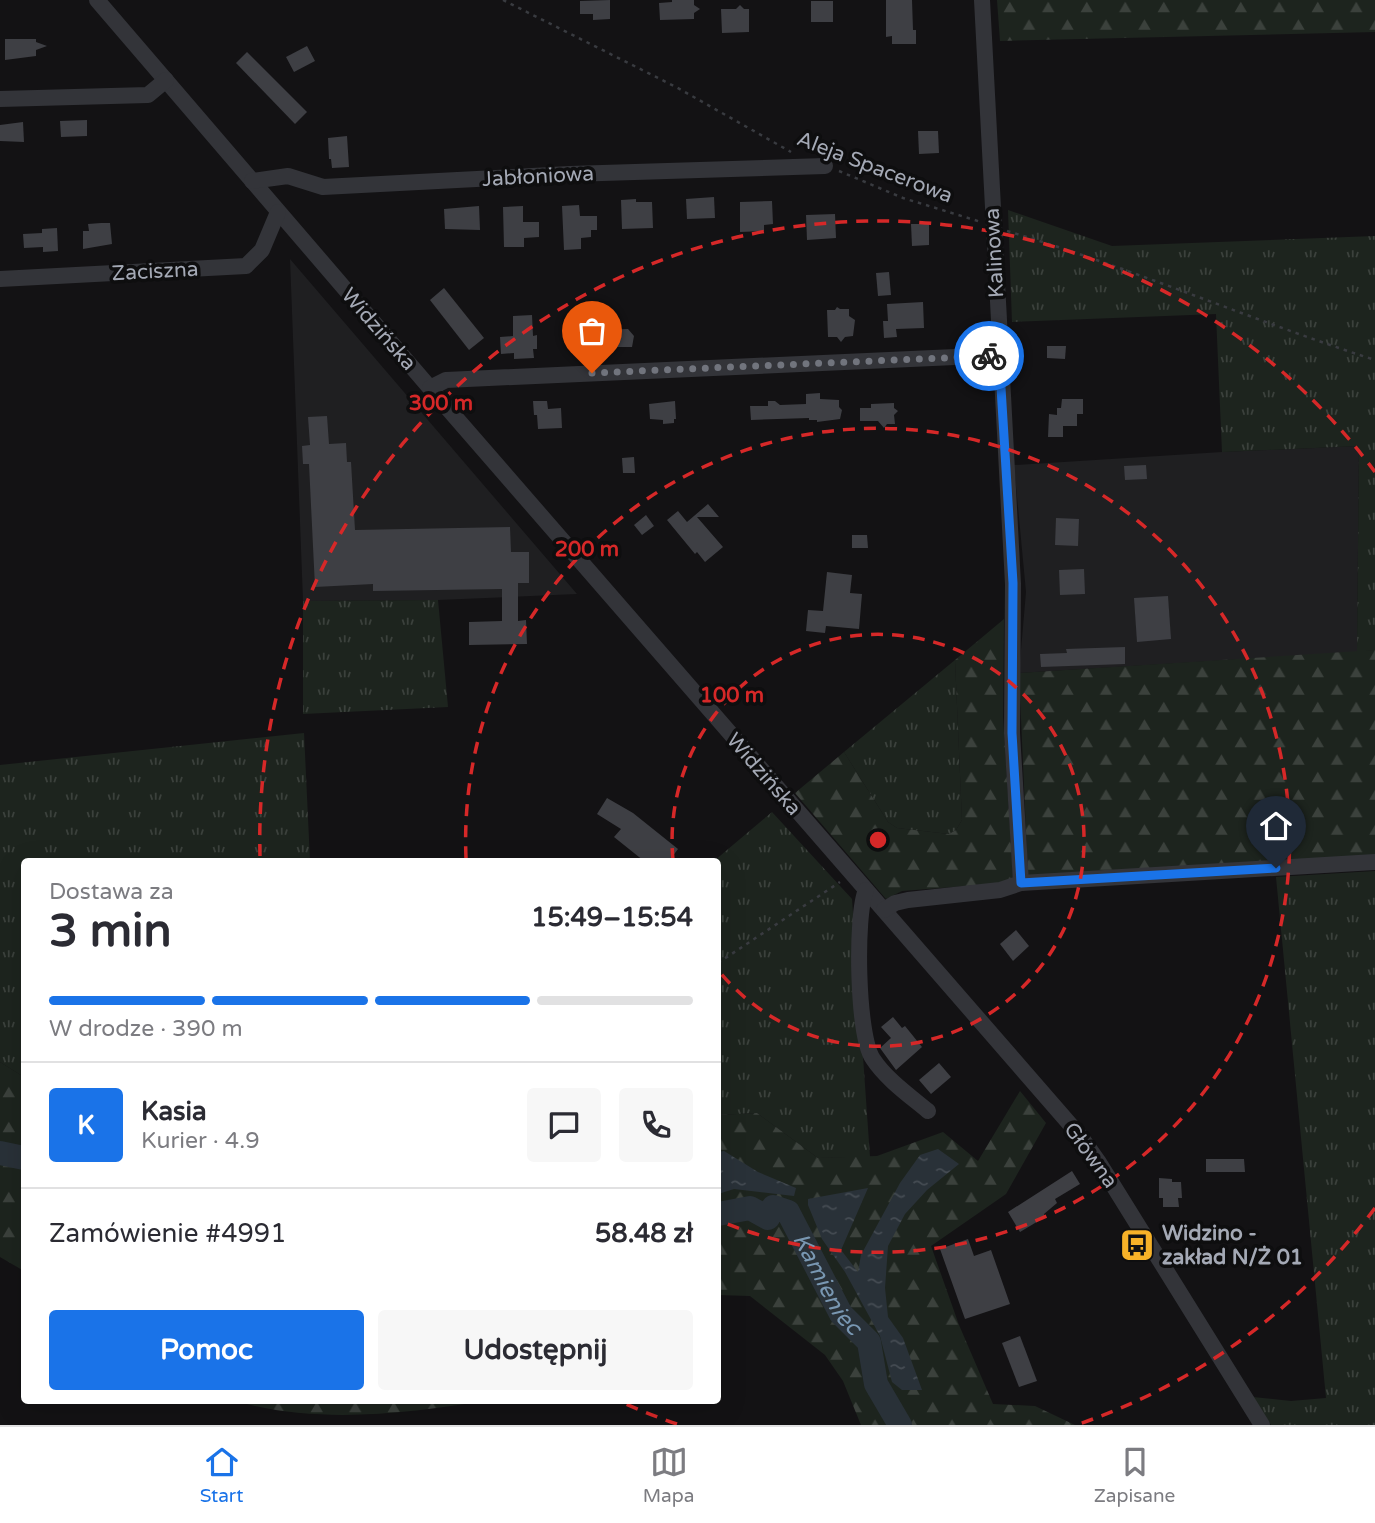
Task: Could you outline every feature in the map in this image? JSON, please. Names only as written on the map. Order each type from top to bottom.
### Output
[{"type":"street","name":"Widzińska","points":[[97,0],[884,910]]},
{"type":"street","name":"Kalinowa","points":[[982,0],[1013,583],[1012,733],[1021,883]]},
{"type":"street","points":[[0,99],[148,95],[166,80]]},
{"type":"street","name":"Jabłoniowa","points":[[252,181],[288,176],[323,187],[570,174],[825,166]]},
{"type":"street","name":"Zaciszna","points":[[0,279],[246,266],[262,250],[278,212]]},
{"type":"street","points":[[430,388],[446,380],[999,355]]},
{"type":"street","points":[[884,910],[895,903],[908,900],[1000,890],[1021,883],[1375,862]]},
{"type":"street","points":[[866,890],[861,903],[863,919],[859,936],[865,1044],[873,1060],[928,1111]]},
{"type":"street","name":"Główna","points":[[884,910],[1087,1145],[1262,1425]]},
{"type":"path","name":"Aleja Spacerowa","points":[[503,0],[676,87],[779,147],[802,156]]},
{"type":"path","name":"Aleja Spacerowa","points":[[825,166],[903,198],[1063,247],[1238,313],[1375,360]]},
{"type":"path","points":[[721,961],[851,874]]},
{"type":"shaded area","points":[[290,259],[577,594],[438,600],[303,601]]},
{"type":"shaded area","points":[[1359,446],[1357,652],[1019,673],[1026,592],[1014,465]]},
{"type":"green space","points":[[997,0],[1375,0],[1375,32],[1000,41]]},
{"type":"green space","points":[[1008,210],[1112,246],[1375,236],[1375,650],[1357,652],[1359,446],[1222,452],[1216,314],[1012,322]]},
{"type":"green space","points":[[438,600],[448,707],[303,714],[303,601]]},
{"type":"green space","points":[[1004,619],[1003,717],[1013,877],[1005,883],[902,891],[886,899],[795,793],[844,752],[888,822],[897,828],[949,834],[956,830],[962,820],[955,660]]},
{"type":"green space","points":[[1375,650],[1375,855],[1028,876],[1019,673]]},
{"type":"green space","points":[[955,660],[962,820],[956,830],[949,834],[897,828],[888,822],[844,752]]},
{"type":"green space","points":[[304,733],[310,858],[21,858],[21,1075],[0,1062],[0,765]]},
{"type":"green space","points":[[772,812],[852,899],[870,1157],[818,1158],[757,1113],[721,1115],[721,858],[718,858]]},
{"type":"green space","points":[[1375,871],[1375,1425],[1271,1425],[1253,1397],[1291,1401],[1326,1398],[1276,877]]},
{"type":"green space","points":[[0,1062],[21,1075],[21,1269],[0,1257]]},
{"type":"green space","points":[[1020,1091],[1046,1123],[1006,1194],[931,1246],[959,1325],[993,1404],[1035,1406],[1075,1425],[861,1425],[843,1381],[825,1355],[750,1296],[721,1295],[721,1115],[757,1113],[818,1158],[877,1156],[943,1132],[978,1161]]},
{"type":"green space","points":[[248,1404],[461,1404],[360,1415],[295,1413]]},
{"type":"water","points":[[938,1149],[959,1164],[927,1190],[905,1214],[888,1246],[885,1288],[888,1317],[903,1338],[922,1390],[902,1390],[892,1382],[880,1336],[845,1272],[822,1239],[808,1199],[868,1188],[841,1250],[858,1272],[861,1255],[900,1183],[920,1155]]},
{"type":"water","points":[[721,1152],[758,1172],[796,1188],[794,1196],[734,1189],[721,1193]]},
{"type":"building","points":[[610,0],[610,19],[593,20],[593,14],[580,14],[580,1]]},
{"type":"building","points":[[694,0],[694,5],[700,9],[694,13],[694,19],[660,20],[659,3]]},
{"type":"building","points":[[886,0],[912,0],[916,44],[892,44],[892,36],[886,37]]},
{"type":"building","points":[[811,1],[833,1],[833,22],[811,22]]},
{"type":"building","points":[[740,5],[749,9],[749,32],[722,33],[721,9],[736,9]]},
{"type":"building","points":[[5,39],[36,39],[36,42],[47,46],[36,50],[36,56],[5,60]]},
{"type":"building","points":[[307,46],[315,61],[294,72],[286,57]]},
{"type":"building","points":[[247,52],[307,112],[295,124],[236,63]]},
{"type":"building","points":[[87,120],[87,136],[61,137],[60,121]]},
{"type":"building","points":[[23,122],[24,142],[0,141],[0,125]]},
{"type":"building","points":[[918,131],[938,131],[939,153],[919,154]]},
{"type":"building","points":[[347,136],[349,167],[332,168],[328,138]]},
{"type":"building","points":[[714,197],[715,218],[687,219],[686,199]]},
{"type":"building","points":[[636,199],[636,202],[652,202],[653,228],[622,229],[621,200]]},
{"type":"building","points":[[772,201],[773,224],[764,225],[764,231],[740,232],[740,202]]},
{"type":"building","points":[[579,205],[580,216],[597,216],[597,230],[591,230],[591,237],[581,238],[581,249],[564,250],[562,206]]},
{"type":"building","points":[[479,206],[480,230],[445,229],[444,209]]},
{"type":"building","points":[[523,206],[523,222],[539,222],[539,237],[524,238],[524,247],[504,247],[503,207]]},
{"type":"building","points":[[835,214],[836,238],[807,240],[806,215]]},
{"type":"building","points":[[110,223],[112,244],[83,249],[83,231],[89,231],[88,224]]},
{"type":"building","points":[[911,224],[929,224],[929,245],[912,246]]},
{"type":"building","points":[[57,228],[58,251],[43,252],[43,247],[24,248],[23,234],[42,233],[42,229]]},
{"type":"building","points":[[889,272],[891,295],[878,296],[876,273]]},
{"type":"building","points":[[444,288],[484,338],[469,350],[430,300]]},
{"type":"building","points":[[923,302],[924,328],[896,329],[897,337],[884,338],[883,321],[888,321],[887,304]]},
{"type":"building","points":[[837,307],[849,309],[849,316],[855,320],[853,336],[845,337],[841,342],[837,337],[828,337],[827,310],[835,310]]},
{"type":"building","points":[[532,315],[533,336],[537,335],[537,349],[533,349],[534,358],[514,359],[514,353],[501,354],[500,337],[513,336],[513,316]]},
{"type":"building","points":[[628,329],[634,336],[632,347],[592,347],[592,330]]},
{"type":"building","points":[[1047,346],[1066,346],[1065,359],[1047,358]]},
{"type":"building","points":[[820,393],[820,399],[839,400],[842,410],[840,419],[817,422],[809,418],[751,420],[750,406],[768,406],[768,401],[775,401],[780,405],[806,404],[806,394]]},
{"type":"building","points":[[1062,399],[1083,399],[1083,414],[1077,414],[1077,426],[1063,426],[1063,437],[1048,437],[1049,414],[1057,415]]},
{"type":"building","points":[[533,401],[547,401],[548,409],[561,408],[562,428],[538,429]]},
{"type":"building","points":[[675,401],[674,423],[663,424],[663,420],[650,419],[649,404]]},
{"type":"building","points":[[894,403],[894,408],[898,411],[894,415],[895,424],[887,424],[884,428],[878,421],[860,421],[860,408],[871,408],[871,404]]},
{"type":"building","points":[[327,416],[329,444],[346,443],[347,462],[351,462],[355,530],[510,527],[511,552],[529,552],[529,583],[518,583],[518,621],[526,620],[527,644],[469,645],[469,622],[502,621],[502,589],[373,591],[373,584],[315,587],[309,464],[303,464],[302,446],[310,445],[308,417]]},
{"type":"building","points":[[634,457],[635,473],[623,473],[622,458]]},
{"type":"building","points":[[1146,465],[1147,479],[1125,480],[1124,466]]},
{"type":"building","points":[[708,504],[719,517],[697,517],[723,547],[705,562],[667,520],[678,511],[687,522]]},
{"type":"building","points":[[646,515],[654,526],[642,535],[634,525]]},
{"type":"building","points":[[1056,518],[1079,519],[1078,546],[1055,545]]},
{"type":"building","points":[[852,535],[867,535],[868,548],[852,548]]},
{"type":"building","points":[[1084,569],[1085,594],[1060,595],[1059,570]]},
{"type":"building","points":[[827,572],[852,575],[850,593],[862,594],[859,629],[826,626],[825,633],[806,631],[808,610],[823,611]]},
{"type":"building","points":[[1168,596],[1171,639],[1137,642],[1134,598]]},
{"type":"building","points":[[1125,647],[1125,664],[1041,667],[1040,654],[1067,653],[1066,649]]},
{"type":"building","points":[[607,798],[633,813],[678,849],[671,858],[640,858],[614,837],[621,829],[597,814]]},
{"type":"building","points":[[1016,930],[1029,946],[1013,961],[1000,944]]},
{"type":"building","points":[[893,1017],[902,1028],[905,1026],[922,1047],[896,1070],[880,1048],[891,1038],[881,1027]]},
{"type":"building","points":[[939,1063],[951,1077],[931,1094],[919,1080]]},
{"type":"building","points":[[1206,1159],[1244,1159],[1245,1172],[1206,1172]]},
{"type":"building","points":[[1072,1171],[1080,1184],[1055,1199],[1057,1203],[1044,1214],[1045,1217],[1020,1232],[1008,1212]]},
{"type":"building","points":[[1159,1178],[1181,1182],[1182,1198],[1178,1198],[1179,1207],[1163,1207],[1163,1198],[1159,1198]]},
{"type":"building","points":[[968,1239],[974,1256],[991,1250],[1010,1304],[965,1319],[940,1249]]},
{"type":"building","points":[[1020,1336],[1037,1381],[1019,1387],[1002,1343]]},
{"type":"waterway","name":"Kamieniec","points":[[0,1153],[21,1157]]},
{"type":"waterway","name":"Kamieniec","points":[[721,1213],[750,1208],[768,1218],[773,1207],[788,1212],[841,1314],[869,1342],[876,1384],[900,1425]]},
{"type":"way so far","points":[[592,373],[989,356]]},
{"type":"place","name":"Widzino - zakład N/Ż 01","points":[[1137,1245]]},
{"type":"route","points":[[989,356],[999,355],[1004,431],[1013,583],[1012,733],[1021,883],[1276,868]]}]
